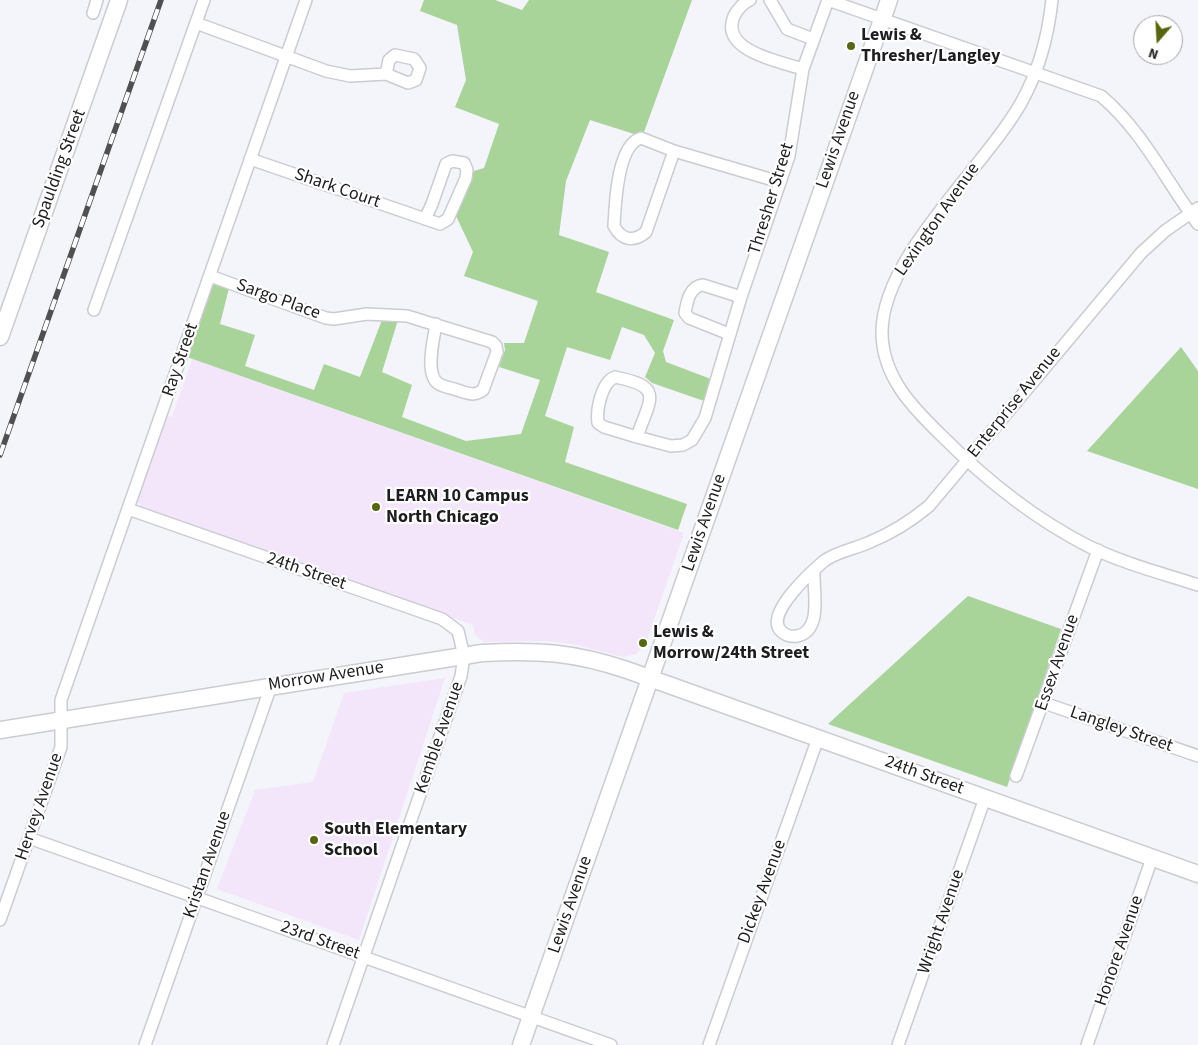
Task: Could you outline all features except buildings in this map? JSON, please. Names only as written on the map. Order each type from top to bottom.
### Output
[{"type":"street","points":[[93,13],[97,0]]},
{"type":"street","name":"Spaulding Street","points":[[0,337],[119,0]]},
{"type":"street","points":[[94,310],[204,0]]},
{"type":"street","name":"Ray Street","points":[[61,720],[61,700],[306,0]]},
{"type":"street","points":[[750,0],[735,14],[732,28],[736,41],[752,53],[803,69]]},
{"type":"street","points":[[770,0],[787,29],[813,38]]},
{"type":"street","points":[[828,0],[1035,71],[1101,96],[1118,111],[1140,138],[1194,210],[1198,224]]},
{"type":"street","name":"Thresher Street","points":[[637,437],[671,446],[683,445],[692,440],[699,429],[711,398],[741,298],[789,156],[803,69],[828,0]]},
{"type":"street","name":"Lewis Avenue","points":[[521,1045],[888,0]]},
{"type":"street","name":"Lexington Avenue","points":[[1052,0],[1049,33],[1020,104],[912,251],[896,277],[885,306],[882,332],[886,358],[897,384],[912,406],[967,462],[1050,524],[1123,561],[1198,585]]},
{"type":"street","points":[[196,23],[326,71],[350,76],[386,74]]},
{"type":"street","points":[[674,151],[646,232],[638,239],[623,237],[614,226],[616,192],[620,171],[629,150],[641,138],[674,151],[780,182]]},
{"type":"street","name":"Shark Court","points":[[250,159],[440,224],[448,219],[466,178],[467,170],[464,163],[452,161],[446,164],[432,204],[424,218]]},
{"type":"street","name":"Enterprise Avenue","points":[[814,572],[815,615],[813,624],[804,634],[792,637],[784,634],[779,629],[776,620],[780,609],[797,588],[824,561],[894,531],[929,506],[1140,253],[1165,231],[1194,210]]},
{"type":"street","name":"Sargo Place","points":[[210,276],[334,319],[367,314],[407,316],[436,324],[492,342],[496,346],[497,352],[483,390],[478,394],[471,395],[439,384],[434,380],[430,367],[436,324]]},
{"type":"street","points":[[730,334],[689,318],[686,313],[686,306],[692,290],[696,286],[703,285],[741,298]]},
{"type":"street","points":[[615,377],[637,381],[645,386],[649,392],[650,399],[637,437],[604,427],[598,422],[597,415],[606,383],[615,377]]},
{"type":"street","name":"24th Street","points":[[128,509],[442,619],[458,630],[464,656]]},
{"type":"street","name":"Essex Avenue","points":[[1016,776],[1098,550]]},
{"type":"street","name":"Morrow Avenue","points":[[0,730],[464,656],[525,650],[580,656],[650,678]]},
{"type":"street","name":"Kemble Avenue","points":[[333,1045],[461,676],[464,656]]},
{"type":"street","name":"24th Street","points":[[650,678],[1198,874]]},
{"type":"street","name":"Kristan Avenue","points":[[145,1045],[271,686]]},
{"type":"street","name":"Langley Street","points":[[1044,703],[1198,756]]},
{"type":"street","name":"Hervey Avenue","points":[[0,920],[61,747],[61,720]]},
{"type":"street","name":"Dickey Avenue","points":[[709,1045],[818,738]]},
{"type":"street","name":"Wright Avenue","points":[[898,1045],[986,798]]},
{"type":"street","name":"23rd Street","points":[[29,838],[610,1045]]},
{"type":"street","name":"Honore Avenue","points":[[1087,1045],[1152,858]]},
{"type":"shaded area","name":"LEARN 10 Campus North Chicago","points":[[192,359],[684,533],[646,643],[636,654],[623,657],[573,644],[545,641],[484,642],[475,635],[473,625],[143,509],[137,500],[167,416],[172,417]]},
{"type":"shaded area","name":"South Elementary School","points":[[445,678],[359,940],[217,889],[255,790],[313,782],[344,693]]},
{"type":"green space","points":[[424,0],[495,0],[522,10],[529,0],[692,0],[644,132],[634,134],[590,120],[566,181],[559,235],[609,252],[596,292],[674,320],[663,351],[666,362],[711,379],[704,401],[652,383],[645,377],[655,353],[644,335],[622,327],[610,360],[567,347],[545,416],[574,427],[565,462],[687,504],[678,530],[187,357],[214,283],[229,288],[220,324],[255,335],[245,366],[314,390],[324,364],[360,377],[382,320],[398,320],[382,372],[412,385],[402,417],[466,441],[521,434],[540,380],[499,367],[505,350],[504,343],[524,343],[538,301],[464,276],[473,252],[456,216],[474,171],[484,168],[499,124],[455,107],[466,80],[457,25],[420,11]]},
{"type":"green space","points":[[1181,347],[1198,371],[1198,489],[1087,451]]},
{"type":"green space","points":[[968,596],[1061,629],[1007,787],[828,724]]},
{"type":"railway","points":[[0,455],[161,0]]},
{"type":"place","name":"Lewis & Thresher/Langley","points":[[851,46]]},
{"type":"place","name":"LEARN 10 Campus North Chicago","points":[[376,507]]},
{"type":"place","name":"Lewis & Morrow/24th Street","points":[[643,643]]},
{"type":"place","name":"South Elementary School","points":[[314,840]]}]
